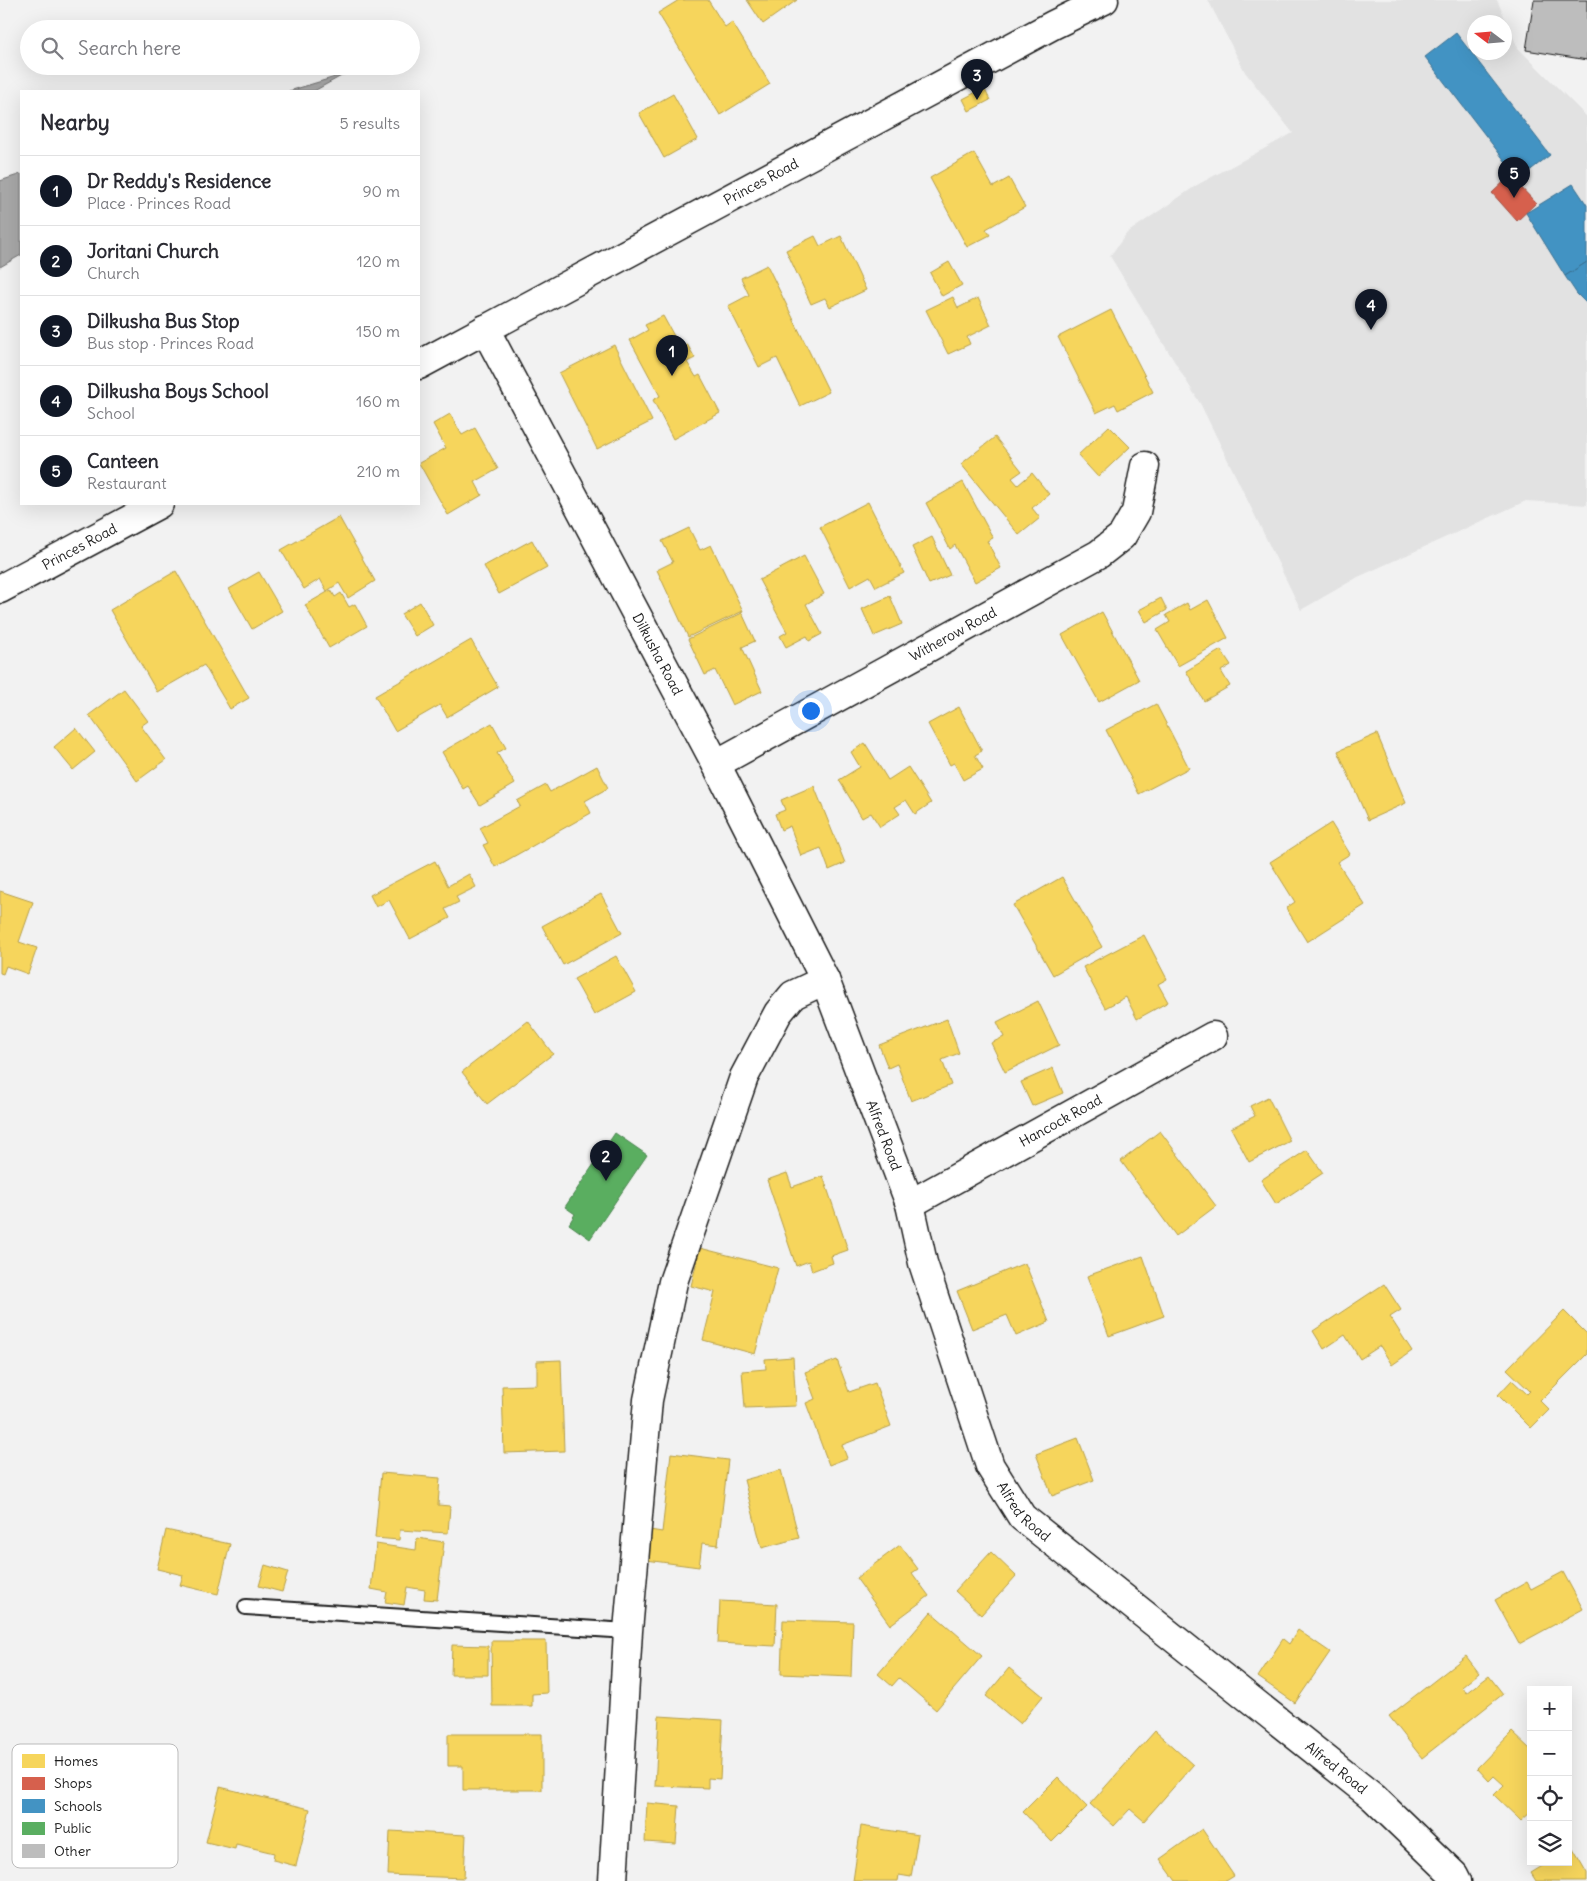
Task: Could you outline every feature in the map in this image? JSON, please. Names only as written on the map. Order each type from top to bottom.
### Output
[{"type":"street","name":"Princes Road","points":[[420,364],[1036,34],[1104,0]]},
{"type":"street","name":"Dilkusha Road","points":[[485,329],[716,764],[825,980]]},
{"type":"street","name":"Witherow Road","points":[[716,764],[1099,554],[1122,536],[1136,512],[1145,466]]},
{"type":"street","name":"Princes Road","points":[[0,588],[157,505]]},
{"type":"street","name":"Alfred Road","points":[[825,980],[910,1204],[923,1263],[990,1466],[1022,1517],[1372,1797],[1454,1875],[1456,1881]]},
{"type":"street","points":[[613,1881],[628,1631],[648,1400],[673,1282],[744,1077],[778,1013],[793,995],[825,980]]},
{"type":"street","name":"Hancock Road","points":[[910,1204],[1213,1036]]},
{"type":"lane","points":[[246,1607],[628,1631]]},
{"type":"shaded area","points":[[1208,0],[1497,0],[1504,15],[1467,15],[1467,60],[1512,60],[1512,34],[1518,48],[1587,117],[1587,505],[1526,501],[1358,577],[1301,610],[1201,405],[1110,256],[1127,233],[1197,185],[1293,133],[1245,72]]},
{"type":"shaded area","points":[[342,75],[343,75],[316,90],[292,90]]},
{"type":"shaded area","points":[[20,174],[20,256],[0,267],[0,181]]},
{"type":"building: Homes","points":[[679,0],[708,0],[725,27],[732,22],[770,84],[720,115],[658,13]]},
{"type":"building: Homes","points":[[747,0],[797,0],[763,24]]},
{"type":"building: Homes","points":[[984,88],[990,100],[969,111],[963,99]]},
{"type":"building: Homes","points":[[673,94],[698,139],[664,158],[639,113]]},
{"type":"building: Homes","points":[[974,153],[993,187],[1009,178],[1025,207],[986,229],[990,235],[967,247],[930,178]]},
{"type":"building: Homes","points":[[815,236],[820,246],[841,236],[866,290],[830,307],[825,298],[811,304],[786,250]]},
{"type":"building: Homes","points":[[949,262],[962,285],[942,296],[930,273]]},
{"type":"building: Homes","points":[[767,265],[829,392],[800,406],[777,358],[759,367],[728,306],[749,295],[741,278]]},
{"type":"building: Homes","points":[[953,297],[958,308],[978,298],[991,325],[967,337],[970,344],[948,354],[926,310]]},
{"type":"building: Homes","points":[[1111,310],[1153,392],[1118,410],[1115,404],[1096,413],[1058,337]]},
{"type":"building: Homes","points":[[663,316],[680,347],[687,344],[695,358],[687,362],[696,377],[700,375],[720,413],[673,439],[653,400],[660,396],[630,340],[648,330],[645,325]]},
{"type":"building: Homes","points":[[614,345],[652,421],[597,449],[559,373]]},
{"type":"building: Homes","points":[[450,414],[462,435],[475,428],[498,469],[475,482],[482,495],[448,515],[420,465],[420,462],[446,448],[433,424]]},
{"type":"building: Homes","points":[[1109,426],[1130,447],[1098,477],[1078,455]]},
{"type":"building: Homes","points":[[995,437],[1022,471],[1012,478],[1018,485],[1032,473],[1049,494],[1032,508],[1040,518],[1019,535],[961,464]]},
{"type":"building: Homes","points":[[963,482],[993,538],[987,541],[1001,568],[975,582],[955,545],[950,549],[926,503]]},
{"type":"building: Homes","points":[[868,502],[904,573],[876,587],[870,576],[850,587],[820,527]]},
{"type":"building: Homes","points":[[339,517],[375,581],[348,598],[339,583],[327,591],[320,579],[304,589],[281,550]]},
{"type":"building: Homes","points":[[689,528],[700,550],[711,545],[743,611],[688,637],[657,570],[673,562],[662,541]]},
{"type":"building: Homes","points":[[932,537],[950,575],[929,584],[912,547]]},
{"type":"building: Homes","points":[[532,540],[547,568],[499,594],[484,566]]},
{"type":"building: Homes","points":[[804,556],[824,594],[806,604],[822,634],[809,641],[807,636],[786,647],[780,636],[787,632],[759,580]]},
{"type":"building: Homes","points":[[176,571],[249,698],[230,709],[204,665],[157,692],[110,610]]},
{"type":"building: Homes","points":[[259,572],[282,611],[252,629],[229,589]]},
{"type":"building: Homes","points":[[331,590],[335,597],[341,593],[349,607],[355,604],[367,626],[329,648],[305,605]]},
{"type":"building: Homes","points":[[890,596],[902,624],[874,636],[862,609]]},
{"type":"building: Homes","points":[[1161,598],[1167,610],[1146,622],[1139,610]]},
{"type":"building: Homes","points":[[1208,600],[1228,638],[1178,666],[1157,630],[1170,622],[1166,615],[1187,603],[1190,610]]},
{"type":"building: Homes","points":[[420,602],[433,625],[415,636],[401,614]]},
{"type":"building: Homes","points":[[1102,612],[1139,680],[1099,702],[1062,635]]},
{"type":"building: Homes","points":[[742,613],[755,641],[742,647],[762,691],[732,705],[715,670],[705,675],[688,639]]},
{"type":"building: Homes","points":[[471,640],[498,687],[447,717],[440,705],[395,731],[375,696]]},
{"type":"building: Homes","points":[[1221,650],[1231,665],[1221,671],[1230,686],[1204,701],[1186,671]]},
{"type":"building: Homes","points":[[124,689],[148,721],[141,726],[166,760],[137,781],[89,715]]},
{"type":"building: Homes","points":[[1156,704],[1189,768],[1139,794],[1106,730]]},
{"type":"building: Homes","points":[[959,707],[982,751],[975,755],[983,769],[963,780],[954,763],[950,765],[928,724]]},
{"type":"building: Homes","points":[[492,723],[506,748],[497,753],[515,784],[480,805],[468,786],[463,789],[442,752]]},
{"type":"building: Homes","points":[[76,728],[95,752],[73,770],[54,747]]},
{"type":"building: Homes","points":[[1377,734],[1406,803],[1368,820],[1338,751]]},
{"type":"building: Homes","points":[[865,743],[888,780],[908,767],[931,803],[915,814],[906,800],[895,807],[900,814],[880,827],[871,813],[862,818],[839,780],[860,767],[851,752]]},
{"type":"building: Homes","points":[[597,766],[608,788],[585,801],[591,813],[495,867],[483,845],[488,843],[480,828],[520,806],[517,801],[546,785],[550,792]]},
{"type":"building: Homes","points":[[814,786],[845,863],[829,870],[821,848],[801,856],[790,826],[781,830],[775,814],[785,810],[781,800]]},
{"type":"building: Homes","points":[[1331,823],[1350,854],[1337,862],[1365,905],[1307,942],[1286,908],[1295,902],[1270,862]]},
{"type":"building: Homes","points":[[435,861],[448,886],[469,874],[476,887],[456,897],[459,902],[445,909],[450,918],[410,939],[389,900],[376,907],[370,895]]},
{"type":"building: Homes","points":[[1062,877],[1102,947],[1053,975],[1013,905]]},
{"type":"building: Homes","points":[[0,891],[33,902],[19,942],[37,948],[28,974],[6,966],[3,974],[0,973]]},
{"type":"building: Homes","points":[[601,894],[622,933],[563,965],[542,926]]},
{"type":"building: Homes","points":[[1144,935],[1167,979],[1158,984],[1168,1002],[1137,1019],[1126,997],[1105,1008],[1083,967]]},
{"type":"building: Homes","points":[[616,956],[636,992],[594,1015],[574,979]]},
{"type":"building: Homes","points":[[1038,1001],[1059,1045],[1005,1072],[991,1043],[1004,1037],[997,1022]]},
{"type":"building: Homes","points":[[947,1019],[959,1053],[942,1060],[951,1085],[911,1101],[897,1064],[888,1068],[879,1045]]},
{"type":"building: Homes","points":[[528,1021],[553,1054],[487,1104],[462,1072]]},
{"type":"building: Homes","points":[[1053,1068],[1063,1093],[1032,1106],[1021,1082]]},
{"type":"building: Homes","points":[[1268,1097],[1290,1141],[1249,1162],[1231,1128],[1255,1116],[1250,1106]]},
{"type":"building: Homes","points":[[1160,1131],[1216,1206],[1176,1236],[1121,1161]]},
{"type":"building: Homes","points":[[1307,1150],[1323,1173],[1276,1204],[1261,1180]]},
{"type":"building: Homes","points":[[787,1173],[792,1187],[823,1176],[848,1250],[831,1256],[833,1263],[812,1271],[809,1261],[796,1266],[767,1180]]},
{"type":"building: Homes","points":[[700,1248],[778,1268],[755,1354],[703,1340],[715,1292],[691,1286]]},
{"type":"building: Homes","points":[[1143,1256],[1164,1316],[1109,1336],[1087,1276]]},
{"type":"building: Homes","points":[[1025,1263],[1049,1322],[1016,1336],[1007,1315],[972,1329],[957,1291]]},
{"type":"building: Homes","points":[[1384,1284],[1401,1310],[1390,1317],[1412,1351],[1392,1365],[1380,1346],[1360,1359],[1345,1335],[1324,1349],[1313,1331]]},
{"type":"building: Homes","points":[[1564,1311],[1587,1334],[1587,1354],[1540,1401],[1549,1410],[1531,1428],[1498,1395],[1512,1380],[1527,1394],[1530,1391],[1507,1369]]},
{"type":"building: Homes","points":[[793,1357],[796,1406],[745,1408],[742,1371],[766,1369],[765,1359]]},
{"type":"building: Homes","points":[[561,1360],[564,1451],[504,1453],[502,1386],[537,1385],[537,1361]]},
{"type":"building: Homes","points":[[837,1360],[849,1392],[875,1383],[891,1426],[842,1445],[847,1458],[829,1465],[806,1403],[815,1399],[805,1372]]},
{"type":"building: Homes","points":[[1078,1438],[1094,1480],[1052,1496],[1036,1454]]},
{"type":"building: Homes","points":[[671,1453],[728,1460],[718,1545],[702,1543],[699,1567],[646,1560],[650,1530],[662,1532]]},
{"type":"building: Homes","points":[[781,1470],[799,1538],[762,1548],[744,1480]]},
{"type":"building: Homes","points":[[381,1473],[440,1478],[438,1505],[450,1506],[448,1533],[400,1530],[399,1540],[375,1538]]},
{"type":"building: Homes","points":[[166,1530],[230,1544],[218,1594],[180,1585],[183,1575],[157,1569]]},
{"type":"building: Homes","points":[[417,1538],[444,1542],[437,1600],[424,1599],[425,1590],[407,1587],[404,1605],[385,1602],[387,1592],[371,1589],[376,1544],[416,1550]]},
{"type":"building: Homes","points":[[900,1545],[918,1569],[912,1573],[929,1596],[890,1625],[856,1578]]},
{"type":"building: Homes","points":[[991,1552],[1016,1576],[981,1615],[955,1591]]},
{"type":"building: Homes","points":[[265,1565],[288,1572],[282,1592],[259,1586]]},
{"type":"building: Homes","points":[[1563,1572],[1583,1609],[1519,1644],[1495,1600],[1527,1582],[1531,1589]]},
{"type":"building: Homes","points":[[720,1601],[777,1604],[775,1646],[718,1643]]},
{"type":"building: Homes","points":[[931,1612],[982,1656],[936,1710],[899,1678],[892,1686],[878,1674]]},
{"type":"building: Homes","points":[[783,1620],[853,1622],[851,1677],[781,1674]]},
{"type":"building: Homes","points":[[1298,1630],[1330,1652],[1295,1703],[1258,1677],[1283,1639],[1289,1644]]},
{"type":"building: Homes","points":[[491,1641],[546,1641],[547,1693],[532,1694],[532,1706],[492,1706]]},
{"type":"building: Homes","points":[[452,1645],[488,1646],[488,1675],[451,1675]]},
{"type":"building: Homes","points":[[1466,1656],[1479,1673],[1462,1687],[1467,1693],[1489,1676],[1503,1694],[1422,1758],[1389,1716]]},
{"type":"building: Homes","points":[[1009,1668],[1043,1696],[1020,1724],[986,1696]]},
{"type":"building: Homes","points":[[659,1716],[723,1720],[720,1779],[708,1778],[708,1788],[655,1786]]},
{"type":"building: Homes","points":[[1155,1731],[1193,1765],[1144,1821],[1130,1809],[1114,1826],[1090,1804]]},
{"type":"building: Homes","points":[[1512,1732],[1527,1746],[1527,1816],[1521,1821],[1494,1795],[1504,1785],[1494,1776],[1489,1781],[1477,1768]]},
{"type":"building: Homes","points":[[448,1734],[542,1734],[542,1790],[463,1790],[463,1766],[448,1766]]},
{"type":"building: Homes","points":[[1058,1777],[1087,1807],[1052,1842],[1023,1812]]},
{"type":"building: Homes","points":[[220,1787],[310,1809],[296,1866],[273,1860],[274,1853],[236,1844],[235,1849],[206,1842]]},
{"type":"building: Homes","points":[[647,1803],[679,1806],[676,1844],[645,1842]]},
{"type":"building: Homes","points":[[861,1826],[918,1835],[911,1877],[899,1875],[898,1881],[853,1881]]},
{"type":"building: Homes","points":[[1202,1829],[1234,1876],[1226,1881],[1176,1881],[1160,1859]]},
{"type":"building: Homes","points":[[390,1831],[466,1835],[464,1878],[388,1875]]},
{"type":"building: Homes","points":[[1572,1850],[1587,1873],[1587,1881],[1536,1881],[1531,1873],[1542,1866],[1572,1866]]},
{"type":"building: Shops","points":[[1510,176],[1536,203],[1517,221],[1492,193]]},
{"type":"building: Schools","points":[[1456,33],[1467,47],[1467,60],[1477,60],[1550,155],[1519,179],[1425,57]]},
{"type":"building: Schools","points":[[1573,184],[1587,205],[1587,262],[1565,276],[1526,213]]},
{"type":"building: Schools","points":[[1587,262],[1587,304],[1577,294],[1565,276]]},
{"type":"building: Public","points":[[615,1133],[647,1155],[590,1239],[569,1224],[575,1214],[565,1207]]},
{"type":"building: Other","points":[[1534,0],[1587,0],[1587,60],[1526,50]]},
{"type":"place","name":"Dilkusha Bus Stop","points":[[977,100]]},
{"type":"place","name":"Canteen","points":[[1514,198]]},
{"type":"place","name":"Dilkusha Boys School","points":[[1371,330]]},
{"type":"place","name":"Dr Reddy's Residence","points":[[672,376]]},
{"type":"place","name":"Joritani Church","points":[[606,1181]]}]
